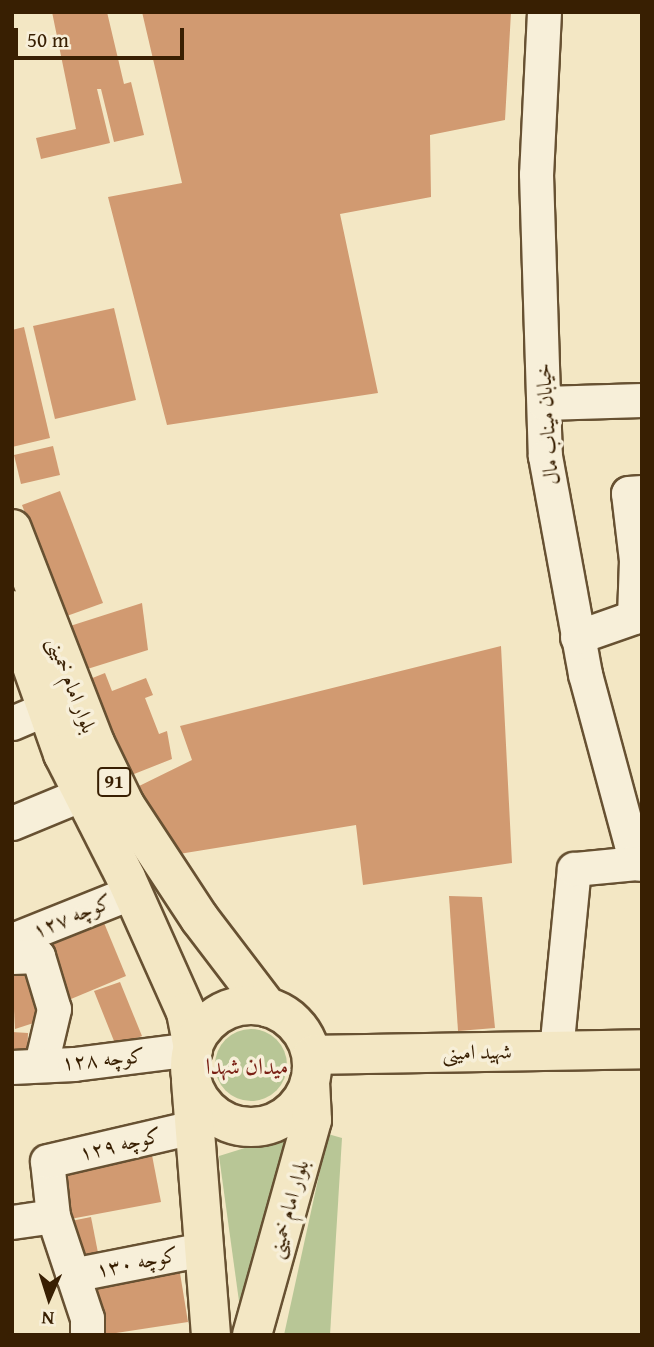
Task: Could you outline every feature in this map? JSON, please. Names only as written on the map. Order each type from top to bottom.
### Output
[{"type":"main road","name":"بلوار امام خمینی","points":[[12,529],[95,743],[125,805],[200,919],[267,1007]]},
{"type":"main road","name":"بلوار امام خمینی","points":[[15,624],[82,794],[132,892],[186,1012],[192,1062],[193,1128],[211,1335]]},
{"type":"main road","points":[[192,1062],[214,1018],[248,1005],[267,1007]]},
{"type":"main road","name":"91","points":[[192,1062],[198,1095],[210,1111],[228,1122],[248,1127],[269,1124],[288,1115],[311,1068],[296,1025],[267,1007]]},
{"type":"main road","name":"شهید امینی","points":[[311,1068],[556,1051],[642,1049]]},
{"type":"main road","name":"بلوار امام خمینی","points":[[252,1335],[312,1120],[311,1068]]},
{"type":"street","name":"خیابان میناب مال","points":[[544,12],[536,174],[545,456],[577,637],[628,780],[639,863]]},
{"type":"street","points":[[544,403],[642,401]]},
{"type":"street","points":[[577,637],[634,617],[636,560],[628,493],[642,492]]},
{"type":"street","points":[[12,723],[47,708]]},
{"type":"street","points":[[12,824],[82,794]]},
{"type":"street","points":[[556,1051],[574,869],[639,863]]},
{"type":"street","name":"کوچه ۱۲۷","points":[[12,940],[132,892]]},
{"type":"street","points":[[12,957],[38,956],[54,1009],[27,1065]]},
{"type":"street","name":"کوچه ۱۲۸","points":[[27,1065],[192,1062]]},
{"type":"street","name":"کوچه ۱۲۹","points":[[53,1216],[47,1161],[193,1128]]},
{"type":"street","points":[[12,1222],[53,1216],[87,1335]]},
{"type":"street","name":"کوچه ۱۳۰","points":[[72,1275],[203,1249]]},
{"type":"green space","points":[[251,1029],[271,1035],[281,1045],[287,1065],[281,1085],[271,1095],[251,1101],[231,1095],[221,1085],[215,1065],[221,1045],[231,1035]]},
{"type":"green space","points":[[299,1131],[242,1323],[219,1156]]},
{"type":"green space","points":[[328,1134],[342,1138],[330,1335],[284,1335]]},
{"type":"building","points":[[52,12],[107,12],[124,84],[131,82],[144,135],[114,142],[101,89],[97,89],[110,143],[41,159],[36,138],[76,129]]},
{"type":"building","points":[[142,12],[511,12],[505,120],[430,135],[431,197],[340,214],[378,393],[167,425],[108,197],[182,183]]},
{"type":"building","points":[[114,308],[136,400],[55,419],[33,326]]},
{"type":"building","points":[[24,327],[50,438],[12,447],[12,330]]},
{"type":"building","points":[[53,446],[60,475],[21,484],[14,455]]},
{"type":"building","points":[[60,491],[103,603],[64,617],[22,505]]},
{"type":"building","points":[[142,603],[148,650],[81,671],[67,627]]},
{"type":"building","points":[[501,646],[512,863],[363,885],[356,825],[179,854],[131,790],[192,760],[180,726]]},
{"type":"building","points":[[105,673],[112,691],[146,678],[153,695],[145,698],[159,734],[167,731],[172,759],[124,778],[85,681]]},
{"type":"building","points":[[449,896],[482,897],[495,1028],[458,1031]]},
{"type":"building","points":[[102,918],[126,976],[71,999],[47,941]]},
{"type":"building","points":[[27,966],[43,1020],[15,1029],[12,970]]},
{"type":"building","points":[[120,982],[142,1036],[116,1046],[94,991]]},
{"type":"building","points":[[12,1032],[28,1033],[27,1058],[12,1058]]},
{"type":"building","points":[[151,1150],[161,1202],[65,1220],[55,1168]]},
{"type":"building","points":[[91,1217],[99,1258],[74,1263],[66,1222]]},
{"type":"building","points":[[179,1267],[188,1322],[103,1335],[88,1281]]},
{"type":"district","name":"میدان شهدا","points":[[247,1066]]}]
